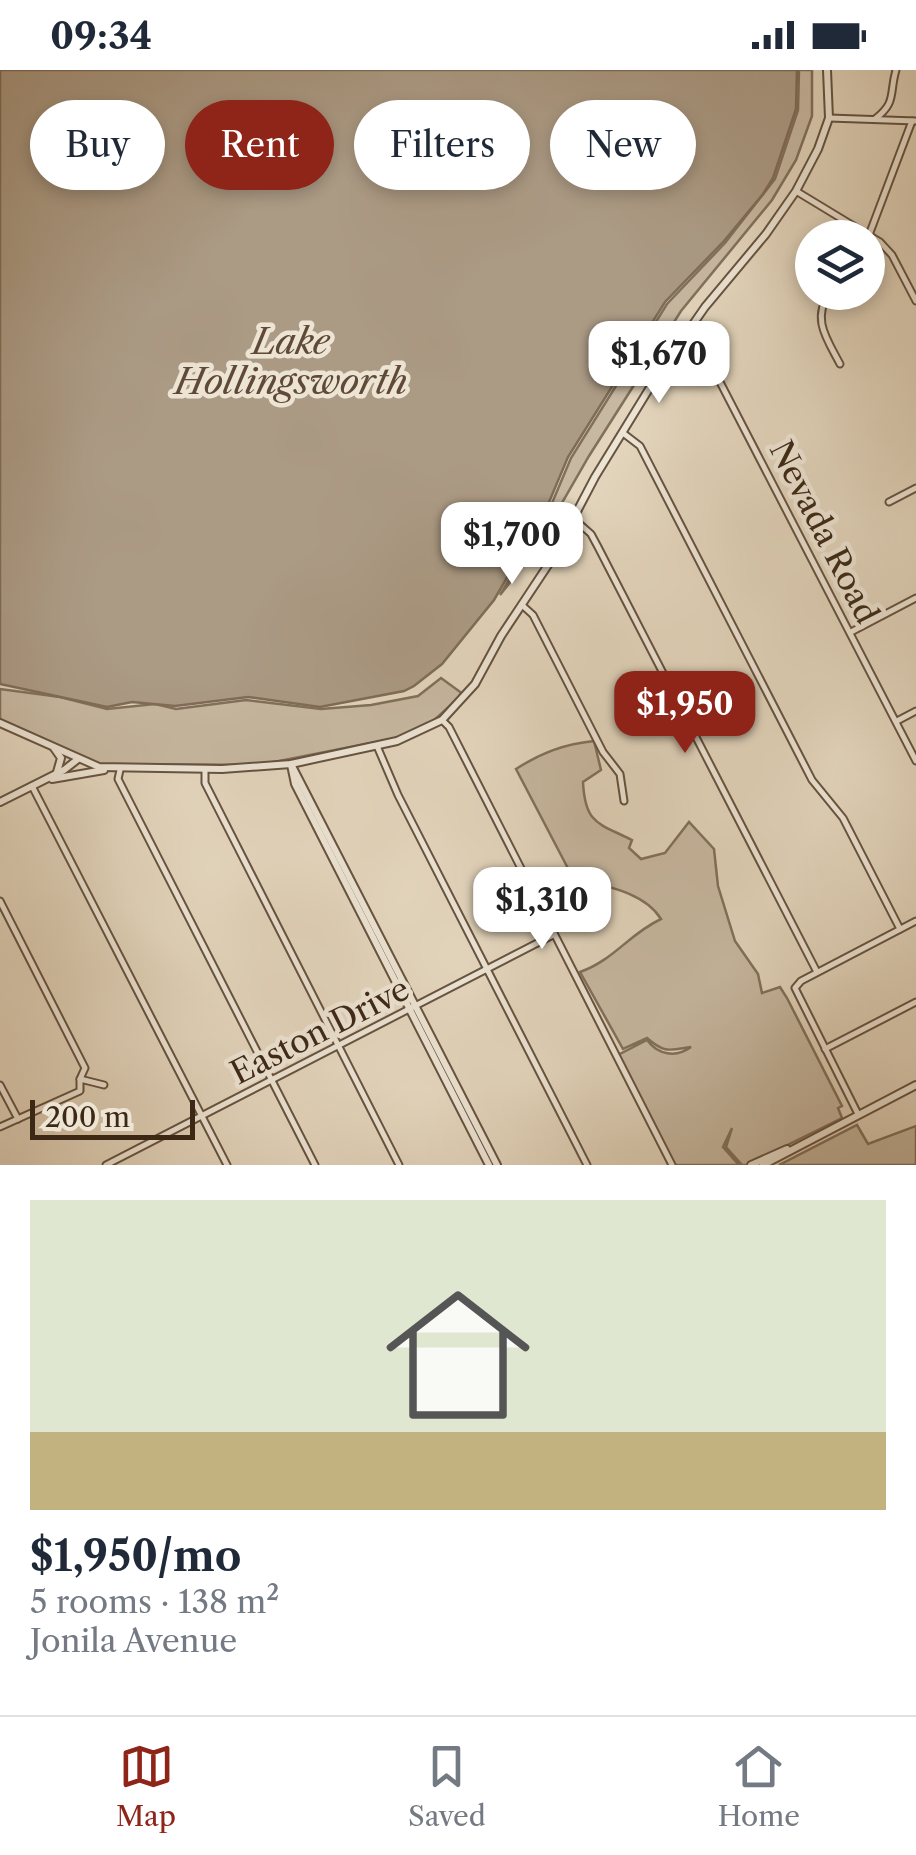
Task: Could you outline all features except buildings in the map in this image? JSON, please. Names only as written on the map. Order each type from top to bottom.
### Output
[{"type":"street","points":[[46,779],[118,769],[290,764],[412,736],[442,720],[474,684],[622,433],[692,326],[796,191],[829,118],[827,70]]},
{"type":"street","points":[[875,119],[889,109],[896,70]]},
{"type":"street","points":[[829,118],[914,121]]},
{"type":"street","points":[[914,121],[916,130]]},
{"type":"street","points":[[876,220],[914,121]]},
{"type":"street","points":[[796,191],[842,220]]},
{"type":"street","points":[[885,249],[892,255],[916,302]]},
{"type":"street","points":[[821,310],[820,322],[840,364]]},
{"type":"street","name":"Nevada Road","points":[[692,326],[916,760]]},
{"type":"street","points":[[622,433],[640,446],[812,780],[843,818],[900,929]]},
{"type":"street","points":[[889,502],[916,488]]},
{"type":"street","points":[[574,518],[591,534],[606,560],[816,972]]},
{"type":"street","points":[[851,632],[916,598]]},
{"type":"street","points":[[522,605],[532,615],[603,752],[620,774],[624,800]]},
{"type":"street","points":[[896,722],[916,710]]},
{"type":"street","points":[[442,720],[672,1165]]},
{"type":"street","points":[[0,722],[78,758],[118,769]]},
{"type":"street","points":[[376,746],[586,1165]]},
{"type":"street","points":[[53,747],[60,758],[55,775]]},
{"type":"street","points":[[0,802],[74,765],[78,758]]},
{"type":"street","points":[[290,764],[290,775],[351,886],[480,1140],[489,1165]]},
{"type":"street","points":[[118,769],[118,779],[315,1165]]},
{"type":"street","points":[[205,769],[205,783],[399,1165]]},
{"type":"street","points":[[32,786],[227,1165]]},
{"type":"street","points":[[0,901],[85,1068],[80,1091],[0,1128]]},
{"type":"street","points":[[858,1114],[795,990],[800,981],[916,921]]},
{"type":"street","name":"Easton Drive","points":[[106,1165],[554,935]]},
{"type":"street","points":[[824,1049],[916,1002]]},
{"type":"street","points":[[80,1078],[104,1086]]},
{"type":"street","points":[[763,1165],[916,1084]]},
{"type":"street","points":[[0,1085],[18,1120]]},
{"type":"street","points":[[480,1140],[497,1165]]},
{"type":"street","points":[[751,1165],[788,1149]]},
{"type":"shaded area","points":[[799,70],[812,70],[812,116],[796,160],[772,200],[681,311],[532,555],[500,595],[547,515],[571,458],[667,304],[725,243],[775,179],[798,110]]},
{"type":"shaded area","points":[[441,678],[463,694],[431,723],[396,738],[259,765],[100,764],[0,719],[0,689],[60,697],[107,709],[155,704],[176,709],[246,700],[321,709],[418,696]]},
{"type":"shaded area","points":[[594,741],[601,770],[583,782],[590,814],[602,825],[632,840],[629,848],[641,859],[665,853],[689,822],[714,849],[718,886],[735,941],[758,974],[762,993],[780,987],[787,998],[842,1106],[838,1108],[842,1118],[747,1165],[742,1165],[726,1147],[732,1128],[723,1147],[739,1165],[672,1165],[616,1056],[647,1040],[668,1053],[691,1047],[668,1050],[647,1038],[623,1049],[580,972],[661,919],[634,896],[573,878],[516,769],[553,750]]},
{"type":"shaded area","points":[[857,1125],[868,1144],[916,1126],[916,1165],[779,1165]]},
{"type":"water","name":"Lake Hollingsworth","points":[[0,70],[797,70],[796,109],[773,178],[724,241],[665,302],[568,457],[544,514],[494,600],[442,664],[414,686],[320,707],[248,697],[175,706],[132,702],[107,707],[0,684]]}]
